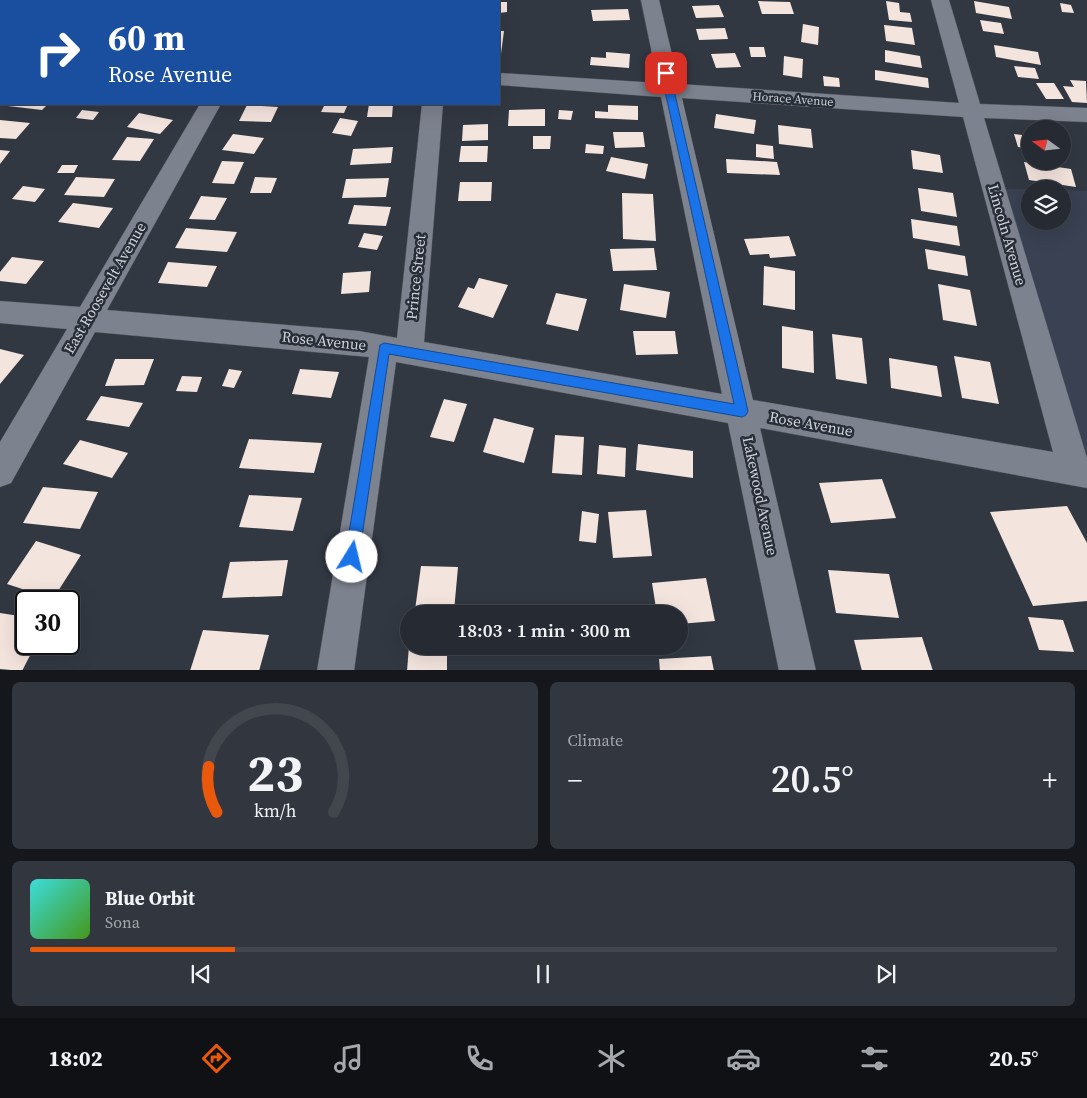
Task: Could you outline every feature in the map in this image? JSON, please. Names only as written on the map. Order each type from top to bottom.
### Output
[{"type":"street","name":"Lakewood Avenue","points":[[650,0],[798,670]]},
{"type":"street","name":"Lincoln Avenue","points":[[940,0],[1080,472]]},
{"type":"street","name":"Horace Avenue","points":[[500,79],[972,111],[1087,115]]},
{"type":"street","name":"East Roosevelt Avenue","points":[[0,472],[209,105]]},
{"type":"street","name":"Prince Street","points":[[335,670],[424,200],[433,105]]},
{"type":"street","name":"Rose Avenue","points":[[0,312],[88,318],[359,343],[1080,472]]},
{"type":"shaded area","points":[[1005,189],[1021,189],[1021,230],[1071,230],[1071,190],[1087,191],[1087,460]]},
{"type":"building","points":[[758,1],[790,2],[794,14],[762,14]]},
{"type":"building","points":[[886,1],[899,3],[900,12],[910,13],[912,22],[889,20]]},
{"type":"building","points":[[974,1],[1009,7],[1012,19],[976,13]]},
{"type":"building","points":[[500,2],[507,2],[507,12],[500,13]]},
{"type":"building","points":[[1060,3],[1071,5],[1074,13],[1062,12]]},
{"type":"building","points":[[719,5],[724,17],[696,18],[692,6]]},
{"type":"building","points":[[628,9],[630,20],[593,21],[591,10]]},
{"type":"building","points":[[980,20],[1001,23],[1004,34],[983,31]]},
{"type":"building","points":[[803,24],[819,27],[818,45],[801,42]]},
{"type":"building","points":[[884,25],[912,28],[915,45],[886,41]]},
{"type":"building","points":[[725,28],[728,39],[699,40],[696,29]]},
{"type":"building","points":[[500,31],[504,31],[501,54]]},
{"type":"building","points":[[994,45],[1038,52],[1041,65],[996,57]]},
{"type":"building","points":[[749,47],[764,47],[766,57],[751,57]]},
{"type":"building","points":[[885,50],[920,56],[922,68],[885,62]]},
{"type":"building","points":[[606,52],[630,54],[629,68],[590,65],[591,57],[606,58]]},
{"type":"building","points":[[735,53],[741,67],[716,68],[711,54]]},
{"type":"building","points":[[784,56],[803,59],[802,78],[783,75]]},
{"type":"building","points":[[1014,66],[1035,68],[1039,79],[1018,77]]},
{"type":"building","points":[[875,70],[928,78],[929,88],[875,80]]},
{"type":"building","points":[[823,76],[839,78],[840,87],[824,86]]},
{"type":"building","points":[[1070,80],[1086,81],[1087,103],[1072,102],[1063,86],[1074,87]]},
{"type":"building","points":[[1036,83],[1054,83],[1064,99],[1046,99]]},
{"type":"building","points":[[9,105],[47,105],[42,110]]},
{"type":"building","points":[[247,105],[278,107],[271,122],[239,121]]},
{"type":"building","points":[[324,105],[348,105],[344,113],[321,112]]},
{"type":"building","points":[[369,105],[393,105],[392,117],[367,117]]},
{"type":"building","points":[[608,105],[638,106],[638,120],[595,118],[595,111],[608,112]]},
{"type":"building","points":[[545,109],[545,126],[508,126],[509,110]]},
{"type":"building","points":[[82,110],[99,112],[93,120],[76,118]]},
{"type":"building","points":[[559,110],[573,111],[571,120],[558,119]]},
{"type":"building","points":[[139,113],[173,120],[160,134],[127,127]]},
{"type":"building","points":[[716,114],[756,120],[754,134],[714,128]]},
{"type":"building","points":[[340,118],[358,121],[351,136],[332,133]]},
{"type":"building","points":[[0,120],[30,123],[16,139],[0,138]]},
{"type":"building","points":[[488,124],[488,140],[462,141],[463,125]]},
{"type":"building","points":[[778,125],[811,129],[813,148],[779,144]]},
{"type":"building","points":[[613,132],[643,132],[645,147],[615,148]]},
{"type":"building","points":[[233,134],[264,138],[254,154],[222,150]]},
{"type":"building","points":[[1014,134],[1021,135],[1021,148],[1018,147]]},
{"type":"building","points":[[533,136],[551,136],[550,149],[533,149]]},
{"type":"building","points":[[127,137],[154,139],[140,161],[112,160]]},
{"type":"building","points":[[586,144],[604,146],[603,154],[585,153]]},
{"type":"building","points":[[756,144],[773,146],[774,159],[756,157]]},
{"type":"building","points":[[461,146],[488,146],[487,162],[459,162]]},
{"type":"building","points":[[393,147],[391,163],[350,165],[353,149]]},
{"type":"building","points":[[0,150],[10,151],[0,164]]},
{"type":"building","points":[[911,150],[940,155],[943,173],[913,169]]},
{"type":"building","points":[[611,157],[648,164],[645,179],[606,171]]},
{"type":"building","points":[[726,159],[777,162],[780,175],[727,173]]},
{"type":"building","points":[[222,161],[244,162],[234,184],[212,183]]},
{"type":"building","points":[[62,165],[78,165],[74,173],[57,173]]},
{"type":"building","points":[[1071,169],[1076,187],[1071,186],[1071,180],[1029,180],[1026,170]]},
{"type":"building","points":[[76,177],[115,179],[104,197],[64,195]]},
{"type":"building","points":[[255,177],[277,178],[271,193],[250,193]]},
{"type":"building","points":[[389,178],[386,197],[342,198],[346,179]]},
{"type":"building","points":[[460,182],[492,182],[491,201],[458,201]]},
{"type":"building","points":[[23,186],[45,189],[35,202],[12,199]]},
{"type":"building","points":[[918,188],[953,193],[957,217],[921,211]]},
{"type":"building","points":[[622,193],[653,194],[656,241],[623,239]]},
{"type":"building","points":[[201,196],[227,198],[215,220],[189,219]]},
{"type":"building","points":[[73,203],[113,208],[99,228],[58,222]]},
{"type":"building","points":[[354,205],[391,207],[386,226],[348,224]]},
{"type":"building","points":[[911,219],[957,226],[960,246],[913,238]]},
{"type":"building","points":[[186,228],[237,232],[227,252],[175,248]]},
{"type":"building","points":[[364,233],[383,236],[377,250],[358,247]]},
{"type":"building","points":[[789,236],[796,256],[770,258],[769,254],[750,255],[744,239]]},
{"type":"building","points":[[654,248],[657,270],[613,271],[610,249]]},
{"type":"building","points":[[925,249],[965,256],[968,276],[928,269]]},
{"type":"building","points":[[12,257],[44,261],[26,284],[0,281],[0,272]]},
{"type":"building","points":[[168,262],[217,266],[207,287],[158,283]]},
{"type":"building","points":[[764,266],[795,271],[795,310],[763,305]]},
{"type":"building","points":[[371,271],[369,292],[341,294],[343,273]]},
{"type":"building","points":[[479,278],[508,285],[493,318],[458,307],[468,287],[474,289]]},
{"type":"building","points":[[624,284],[670,292],[666,318],[620,310]]},
{"type":"building","points":[[938,284],[970,290],[977,326],[943,320]]},
{"type":"building","points":[[556,293],[587,299],[578,331],[546,324]]},
{"type":"building","points":[[782,326],[813,331],[814,373],[782,368]]},
{"type":"building","points":[[633,331],[675,331],[678,354],[636,355]]},
{"type":"building","points":[[832,334],[862,338],[867,384],[836,379]]},
{"type":"building","points":[[0,349],[24,355],[0,384]]},
{"type":"building","points":[[954,356],[990,362],[999,404],[962,398]]},
{"type":"building","points":[[889,358],[937,366],[942,397],[891,388]]},
{"type":"building","points":[[115,359],[154,359],[144,385],[105,386]]},
{"type":"building","points":[[229,369],[242,371],[234,388],[222,386]]},
{"type":"building","points":[[300,369],[339,372],[331,398],[292,394]]},
{"type":"building","points":[[182,376],[202,377],[197,392],[176,391]]},
{"type":"building","points":[[101,396],[143,403],[129,427],[86,420]]},
{"type":"building","points":[[444,399],[467,404],[454,442],[430,437]]},
{"type":"building","points":[[494,418],[534,428],[524,463],[483,452]]},
{"type":"building","points":[[555,435],[584,437],[582,475],[552,473]]},
{"type":"building","points":[[249,439],[322,443],[314,473],[239,468]]},
{"type":"building","points":[[80,440],[128,453],[112,478],[63,464]]},
{"type":"building","points":[[638,444],[693,451],[693,478],[636,470]]},
{"type":"building","points":[[599,445],[626,448],[625,477],[597,474]]},
{"type":"building","points":[[882,479],[896,518],[831,523],[819,483]]},
{"type":"building","points":[[43,487],[98,492],[80,529],[23,523]]},
{"type":"building","points":[[249,495],[302,498],[293,531],[239,527]]},
{"type":"building","points":[[1067,506],[1087,543],[1087,601],[1033,606],[990,512]]},
{"type":"building","points":[[646,510],[652,556],[613,558],[608,512]]},
{"type":"building","points":[[582,511],[599,514],[596,543],[579,541]]},
{"type":"building","points":[[36,541],[81,555],[59,590],[25,590],[7,584]]},
{"type":"building","points":[[288,560],[282,596],[222,598],[230,562]]},
{"type":"building","points":[[421,566],[458,567],[455,605],[416,605]]},
{"type":"building","points":[[828,570],[889,574],[899,618],[836,613]]},
{"type":"building","points":[[706,578],[715,621],[688,623],[688,605],[656,605],[652,583]]},
{"type":"building","points":[[0,613],[15,615],[15,655],[30,655],[23,670],[0,669]]},
{"type":"building","points":[[1028,617],[1063,620],[1074,652],[1039,650]]},
{"type":"building","points":[[203,630],[269,635],[259,670],[190,670]]},
{"type":"building","points":[[922,637],[933,670],[862,670],[854,640]]},
{"type":"building","points":[[408,655],[447,655],[447,670],[407,670]]},
{"type":"building","points":[[711,656],[714,670],[660,670],[659,659]]},
{"type":"route","points":[[352,557],[384,348],[742,411],[666,73]]}]
